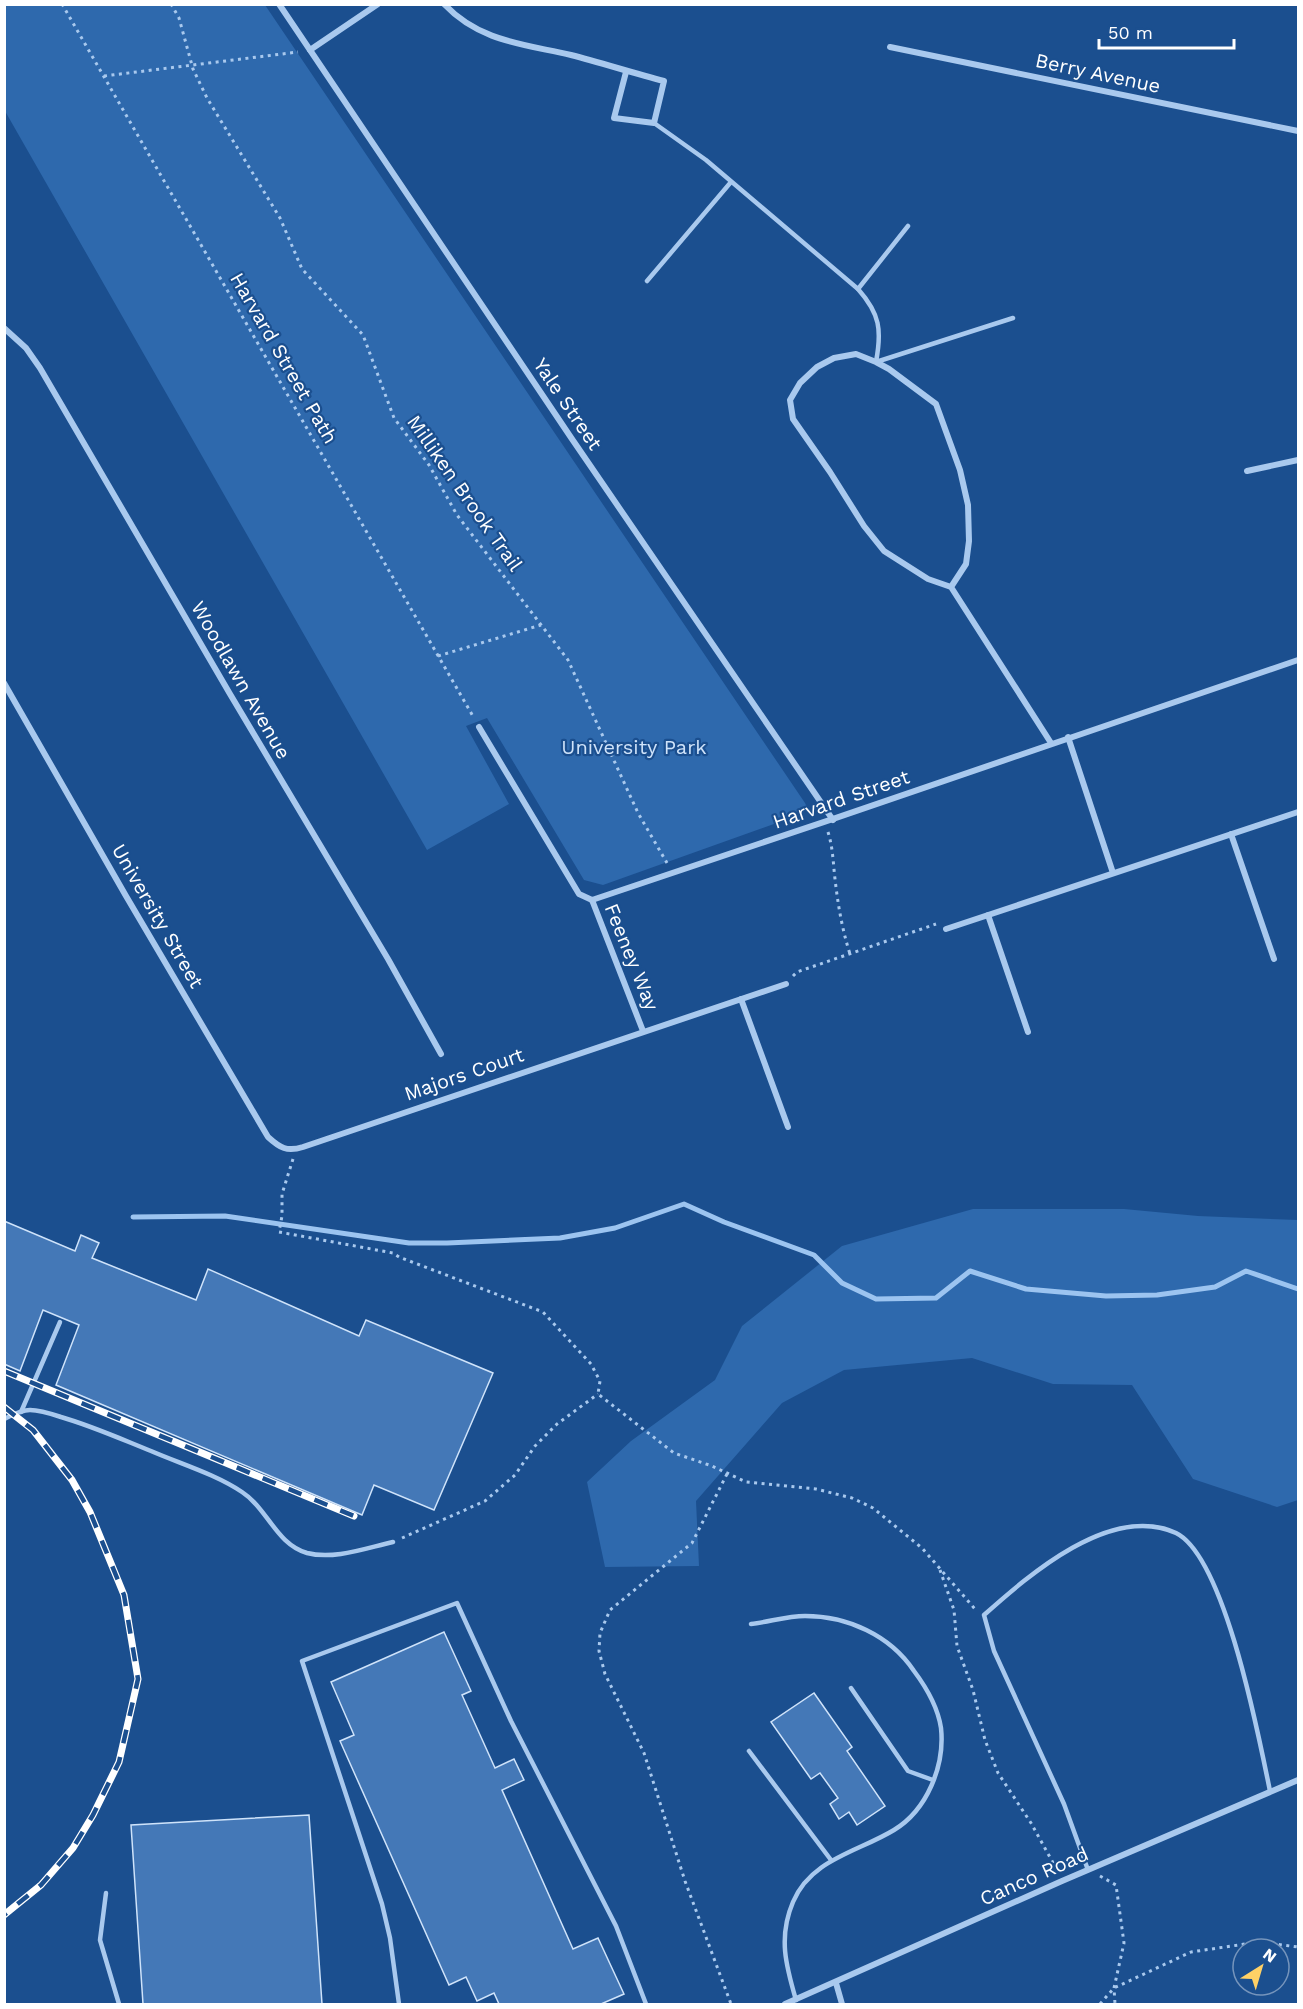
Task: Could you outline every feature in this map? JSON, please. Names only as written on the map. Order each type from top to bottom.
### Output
[{"type":"street","name":"Yale Street","points":[[279,4],[572,439],[833,820]]},
{"type":"street","points":[[310,50],[378,4]]},
{"type":"street","points":[[444,4],[477,31],[507,42],[572,56],[664,81],[654,123],[614,118],[626,72]]},
{"type":"street","name":"Berry Avenue","points":[[890,47],[1299,131]]},
{"type":"street","name":"Woodlawn Avenue","points":[[4,328],[26,348],[40,368],[388,959],[441,1054]]},
{"type":"street","points":[[951,587],[966,564],[969,541],[968,505],[956,459],[936,404],[876,362],[856,354],[834,357],[817,367],[800,383],[790,400],[793,419],[864,526],[884,551],[928,579],[951,587],[1051,743]]},
{"type":"street","points":[[1247,471],[1299,460]]},
{"type":"street","name":"Harvard Street","points":[[592,900],[1299,660]]},
{"type":"street","name":"University Street","points":[[4,683],[268,1137],[286,1150],[296,1149]]},
{"type":"street","points":[[479,728],[579,894],[592,900]]},
{"type":"street","points":[[1068,737],[1113,873]]},
{"type":"street","points":[[946,929],[1299,812]]},
{"type":"street","points":[[1231,834],[1274,959]]},
{"type":"street","name":"Feeney Way","points":[[592,900],[643,1031],[786,984]]},
{"type":"street","points":[[988,915],[1028,1032]]},
{"type":"street","points":[[741,999],[788,1127]]},
{"type":"street","name":"Majors Court","points":[[296,1149],[643,1031]]},
{"type":"street","name":"Canco Road","points":[[785,2004],[1299,1779]]},
{"type":"street","points":[[836,1983],[842,2004]]},
{"type":"lane","points":[[654,123],[706,160],[858,289],[879,321],[880,340],[876,362],[1013,318]]},
{"type":"lane","points":[[647,281],[731,182]]},
{"type":"lane","points":[[858,289],[908,226]]},
{"type":"lane","points":[[21,1412],[60,1322]]},
{"type":"lane","points":[[4,1419],[30,1410],[49,1413],[82,1423],[213,1477],[242,1492],[255,1502],[284,1540],[309,1553],[324,1555],[342,1553],[393,1542]]},
{"type":"lane","points":[[1088,1870],[1064,1804],[994,1651],[984,1615],[1047,1563],[1077,1545],[1112,1531],[1148,1525],[1178,1534],[1199,1555],[1237,1646],[1270,1791]]},
{"type":"lane","points":[[399,2004],[390,1938],[382,1904],[302,1661],[457,1603],[511,1721],[616,1926],[646,2004]]},
{"type":"lane","points":[[751,1624],[803,1616],[836,1618],[866,1629],[892,1646],[913,1669],[930,1696],[940,1727],[940,1763],[924,1801],[894,1830],[831,1860],[818,1869],[804,1884],[793,1902],[784,1942],[785,1962],[796,2000]]},
{"type":"lane","points":[[851,1688],[908,1771],[933,1780]]},
{"type":"lane","points":[[749,1751],[831,1860]]},
{"type":"lane","points":[[106,1893],[100,1940],[119,2004]]},
{"type":"path","name":"Harvard Street Path","points":[[62,4],[479,728]]},
{"type":"path","name":"Milliken Brook Trail","points":[[171,4],[179,18],[192,66],[207,98],[280,218],[302,268],[363,335],[394,418],[429,465],[457,515],[568,660],[638,813],[673,873]]},
{"type":"path","points":[[104,76],[310,50]]},
{"type":"path","points":[[438,656],[541,625]]},
{"type":"path","points":[[826,822],[833,849],[841,923],[850,954]]},
{"type":"path","points":[[786,984],[797,972],[935,924],[946,929]]},
{"type":"path","points":[[296,1149],[282,1194],[279,1232],[393,1252],[399,1257],[543,1312],[591,1364],[600,1381],[598,1394],[557,1424],[535,1446],[515,1475],[485,1501],[393,1542]]},
{"type":"path","points":[[598,1394],[674,1453],[746,1482],[816,1489],[852,1498],[873,1508],[922,1548],[986,1621]]},
{"type":"path","points":[[727,1474],[692,1543],[610,1610],[600,1633],[599,1651],[605,1674],[644,1753],[685,1881],[731,2004]]},
{"type":"path","points":[[940,1568],[954,1610],[957,1646],[973,1690],[985,1740],[998,1773],[1031,1823],[1062,1881]]},
{"type":"path","points":[[1088,1870],[1116,1885],[1124,1943],[1114,1988],[1115,2004]]},
{"type":"path","points":[[1100,2004],[1114,1988],[1191,1952],[1259,1942],[1299,1947]]},
{"type":"green space","name":"University Park","points":[[4,5],[265,5],[805,803],[807,807],[802,814],[603,885],[584,880],[487,718],[466,726],[509,804],[427,850],[5,111]]},
{"type":"green space","points":[[973,1209],[1124,1209],[1198,1216],[1298,1220],[1298,1500],[1277,1507],[1193,1479],[1132,1385],[1053,1384],[972,1358],[844,1370],[782,1403],[696,1501],[699,1566],[605,1567],[587,1482],[631,1441],[715,1380],[742,1326],[842,1246]]},
{"type":"building","points":[[4,1221],[75,1251],[81,1235],[99,1243],[92,1258],[196,1300],[208,1269],[359,1336],[366,1320],[493,1373],[434,1510],[374,1485],[362,1515],[56,1385],[79,1325],[43,1310],[20,1371],[4,1364]]},
{"type":"building","points":[[444,1632],[471,1691],[462,1695],[495,1768],[514,1759],[524,1780],[502,1790],[573,1949],[598,1938],[624,1994],[601,2004],[499,2004],[494,1993],[477,2001],[466,1977],[449,1985],[340,1741],[354,1735],[331,1682]]},
{"type":"building","points":[[814,1693],[852,1747],[847,1751],[885,1806],[857,1825],[849,1812],[839,1819],[830,1804],[838,1798],[820,1773],[811,1779],[771,1722]]},
{"type":"building","points":[[309,1815],[322,2004],[143,2004],[131,1825]]},
{"type":"waterway","points":[[133,1217],[225,1216],[409,1243],[447,1243],[560,1238],[615,1228],[684,1204],[724,1222],[814,1255],[842,1283],[876,1299],[936,1298],[970,1271],[1026,1289],[1106,1296],[1157,1295],[1215,1287],[1246,1271],[1298,1289]]},
{"type":"railway","points":[[4,1371],[354,1516]]},
{"type":"railway","points":[[4,1407],[33,1430],[72,1480],[90,1512],[124,1595],[138,1679],[119,1762],[93,1815],[73,1848],[41,1885],[4,1915]]}]
